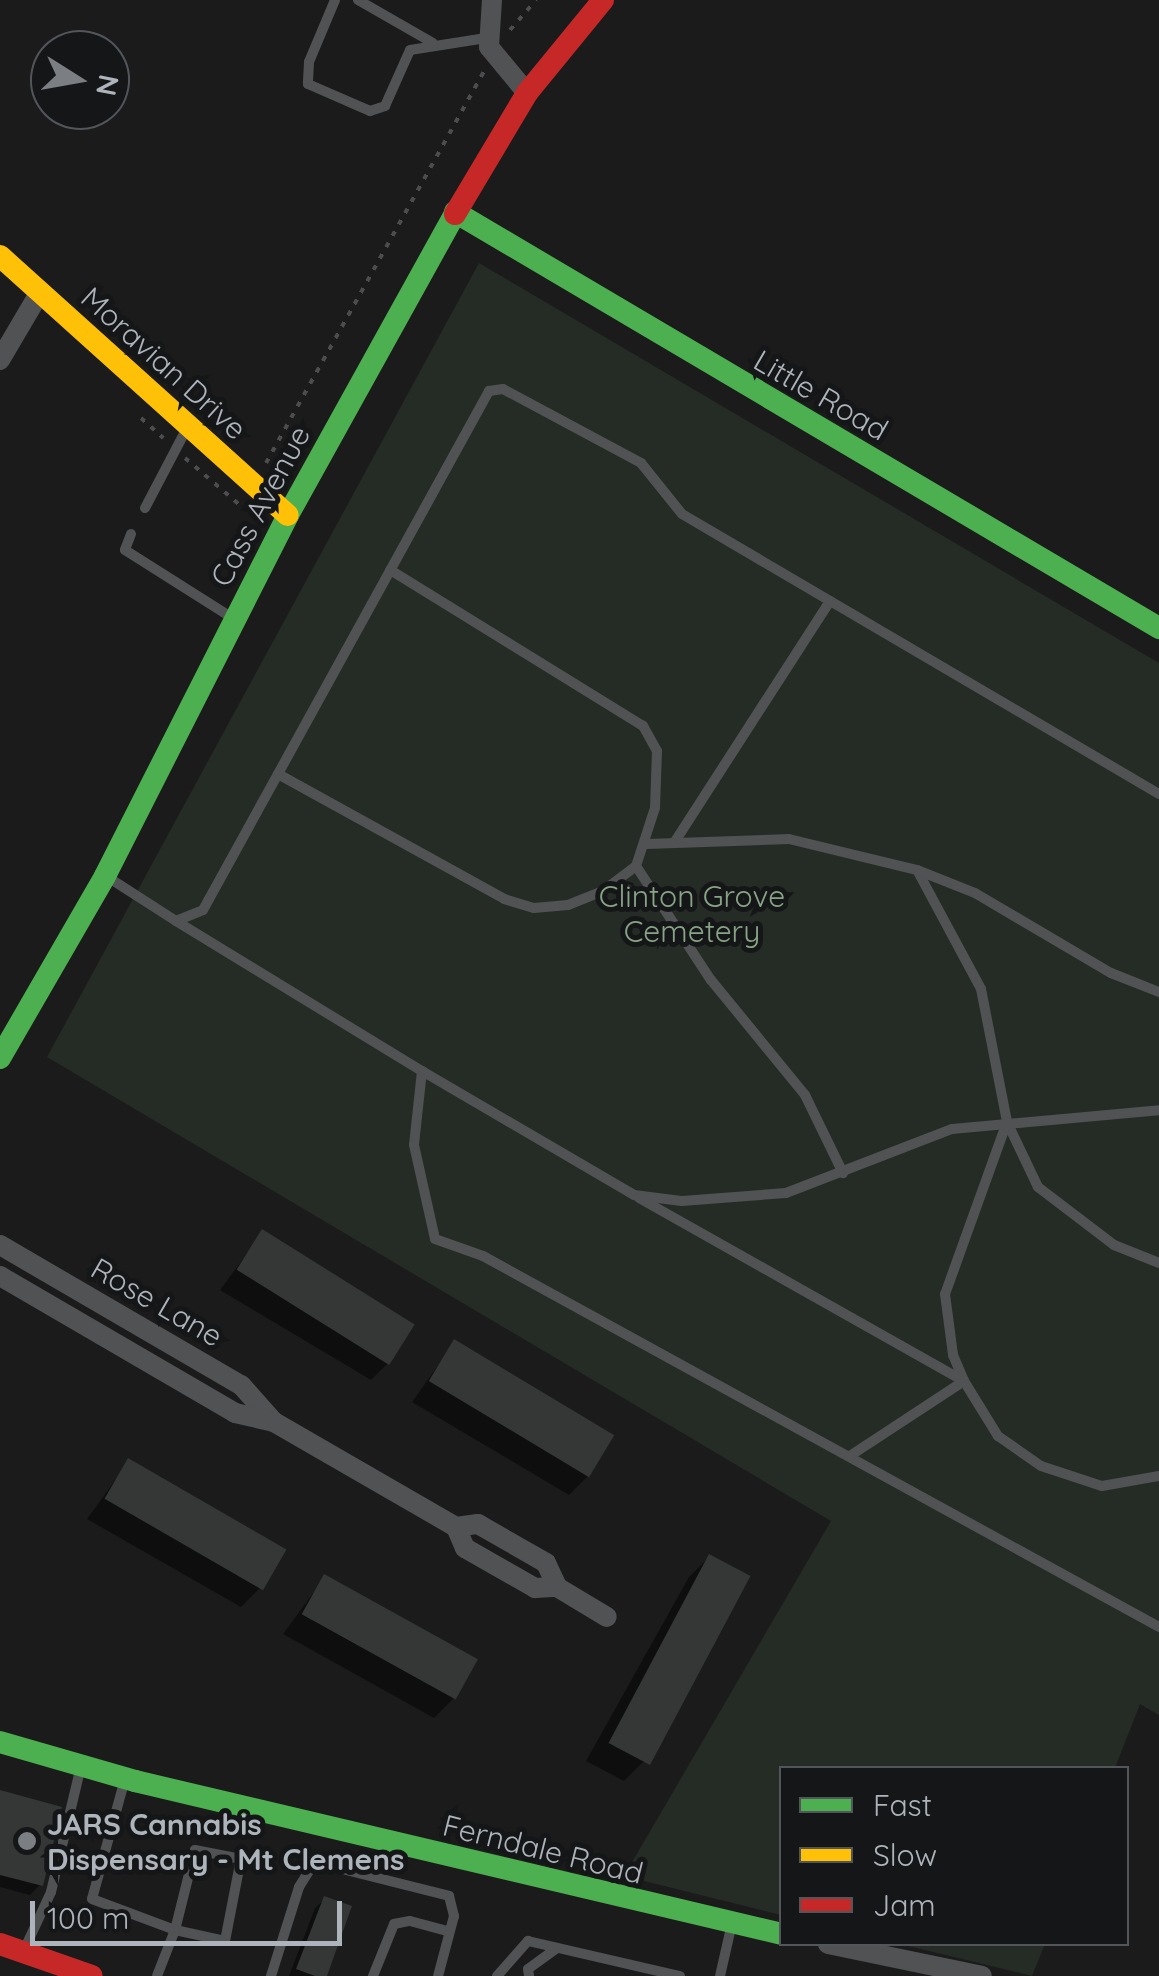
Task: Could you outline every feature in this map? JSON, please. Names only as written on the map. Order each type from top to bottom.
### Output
[{"type":"street","points":[[492,0],[486,38],[495,60],[528,94]]},
{"type":"street","name":"Cass Avenue","points":[[0,1058],[105,876],[288,515],[455,212],[528,94],[604,0]]},
{"type":"street","name":"Little Road","points":[[455,212],[1159,628]]},
{"type":"street","name":"Moravian Drive","points":[[0,256],[288,515]]},
{"type":"street","points":[[0,360],[40,292]]},
{"type":"street","name":"Rose Lane","points":[[0,1245],[241,1385],[274,1422]]},
{"type":"street","name":"Rose Lane","points":[[0,1276],[234,1413],[274,1422],[456,1528],[465,1548],[535,1588],[557,1587],[607,1617]]},
{"type":"street","name":"Ferndale Road","points":[[0,1742],[126,1778],[779,1933]]},
{"type":"street","points":[[0,1944],[92,1976]]},
{"type":"street","points":[[838,1946],[982,1976]]},
{"type":"lane","points":[[335,0],[309,62],[308,84],[370,111],[384,106],[410,50],[432,43],[486,38]]},
{"type":"lane","points":[[358,0],[432,43]]},
{"type":"lane","points":[[176,921],[203,910],[489,390],[503,389],[641,463],[682,514],[1159,794]]},
{"type":"lane","points":[[145,508],[188,425]]},
{"type":"lane","points":[[131,534],[125,550],[235,620]]},
{"type":"lane","points":[[278,774],[504,899],[534,908],[568,905],[604,891],[636,866],[647,844],[657,751],[643,726],[390,570]]},
{"type":"lane","points":[[674,843],[830,601]]},
{"type":"lane","points":[[647,844],[789,840],[917,870],[975,893],[1111,973],[1159,992]]},
{"type":"lane","points":[[636,866],[710,980],[805,1095],[842,1173]]},
{"type":"lane","points":[[917,870],[981,989],[1008,1122],[1038,1186],[1114,1245],[1159,1263]]},
{"type":"lane","points":[[105,876],[422,1071],[964,1381]]},
{"type":"lane","points":[[422,1071],[414,1145],[435,1239],[482,1256],[1159,1626]]},
{"type":"lane","points":[[634,1195],[682,1201],[786,1193],[952,1130],[1008,1122],[1136,1117],[1159,1110]]},
{"type":"lane","points":[[1008,1122],[946,1294],[964,1381],[998,1436],[1041,1466],[1102,1486],[1159,1476]]},
{"type":"lane","points":[[850,1456],[964,1381]]},
{"type":"lane","points":[[23,1952],[50,1892],[81,1765]]},
{"type":"lane","points":[[126,1778],[92,1899],[175,1930],[225,1941],[241,1859],[196,1850],[175,1930],[157,1976]]},
{"type":"lane","points":[[270,1976],[311,1868],[326,1865],[449,1896],[454,1907],[438,1976]]},
{"type":"lane","points":[[373,1976],[386,1932],[400,1920],[448,1932]]},
{"type":"lane","points":[[720,1976],[732,1924]]},
{"type":"lane","points":[[497,1976],[528,1941],[680,1976]]},
{"type":"lane","points":[[526,1974],[557,1948]]},
{"type":"path","points":[[518,19],[536,0]]},
{"type":"path","points":[[277,443],[482,75]]},
{"type":"green space","name":"Clinton Grove Cemetery","points":[[479,263],[1159,663],[1159,1715],[1140,1704],[1116,1766],[779,1766],[779,1915],[624,1876],[831,1521],[47,1057]]},
{"type":"green space","points":[[908,1946],[1044,1946],[1032,1976]]},
{"type":"building","points":[[262,1229],[415,1324],[389,1365],[237,1270]]},
{"type":"building","points":[[454,1339],[614,1435],[589,1477],[429,1381]]},
{"type":"building","points":[[128,1458],[286,1550],[263,1590],[104,1499]]},
{"type":"building","points":[[709,1554],[750,1576],[650,1765],[609,1743]]},
{"type":"building","points":[[324,1574],[478,1659],[456,1700],[302,1614]]},
{"type":"building","name":"JARS Cannabis Dispensary - Mt Clemens","points":[[0,1790],[62,1807],[43,1886],[0,1875]]},
{"type":"building","points":[[324,1896],[352,1906],[327,1976],[315,1976],[296,1969]]},
{"type":"traffic: fast","points":[[455,212],[1159,628]]},
{"type":"traffic: fast","points":[[0,1058],[105,876],[288,515],[455,214]]},
{"type":"traffic: fast","points":[[0,1742],[135,1781],[779,1933]]},
{"type":"traffic: slow","points":[[0,256],[288,515]]},
{"type":"traffic: jam","points":[[455,214],[527,93],[603,0]]},
{"type":"traffic: jam","points":[[0,1944],[92,1976]]},
{"type":"place","name":"JARS Cannabis Dispensary - Mt Clemens","points":[[27,1841]]}]
